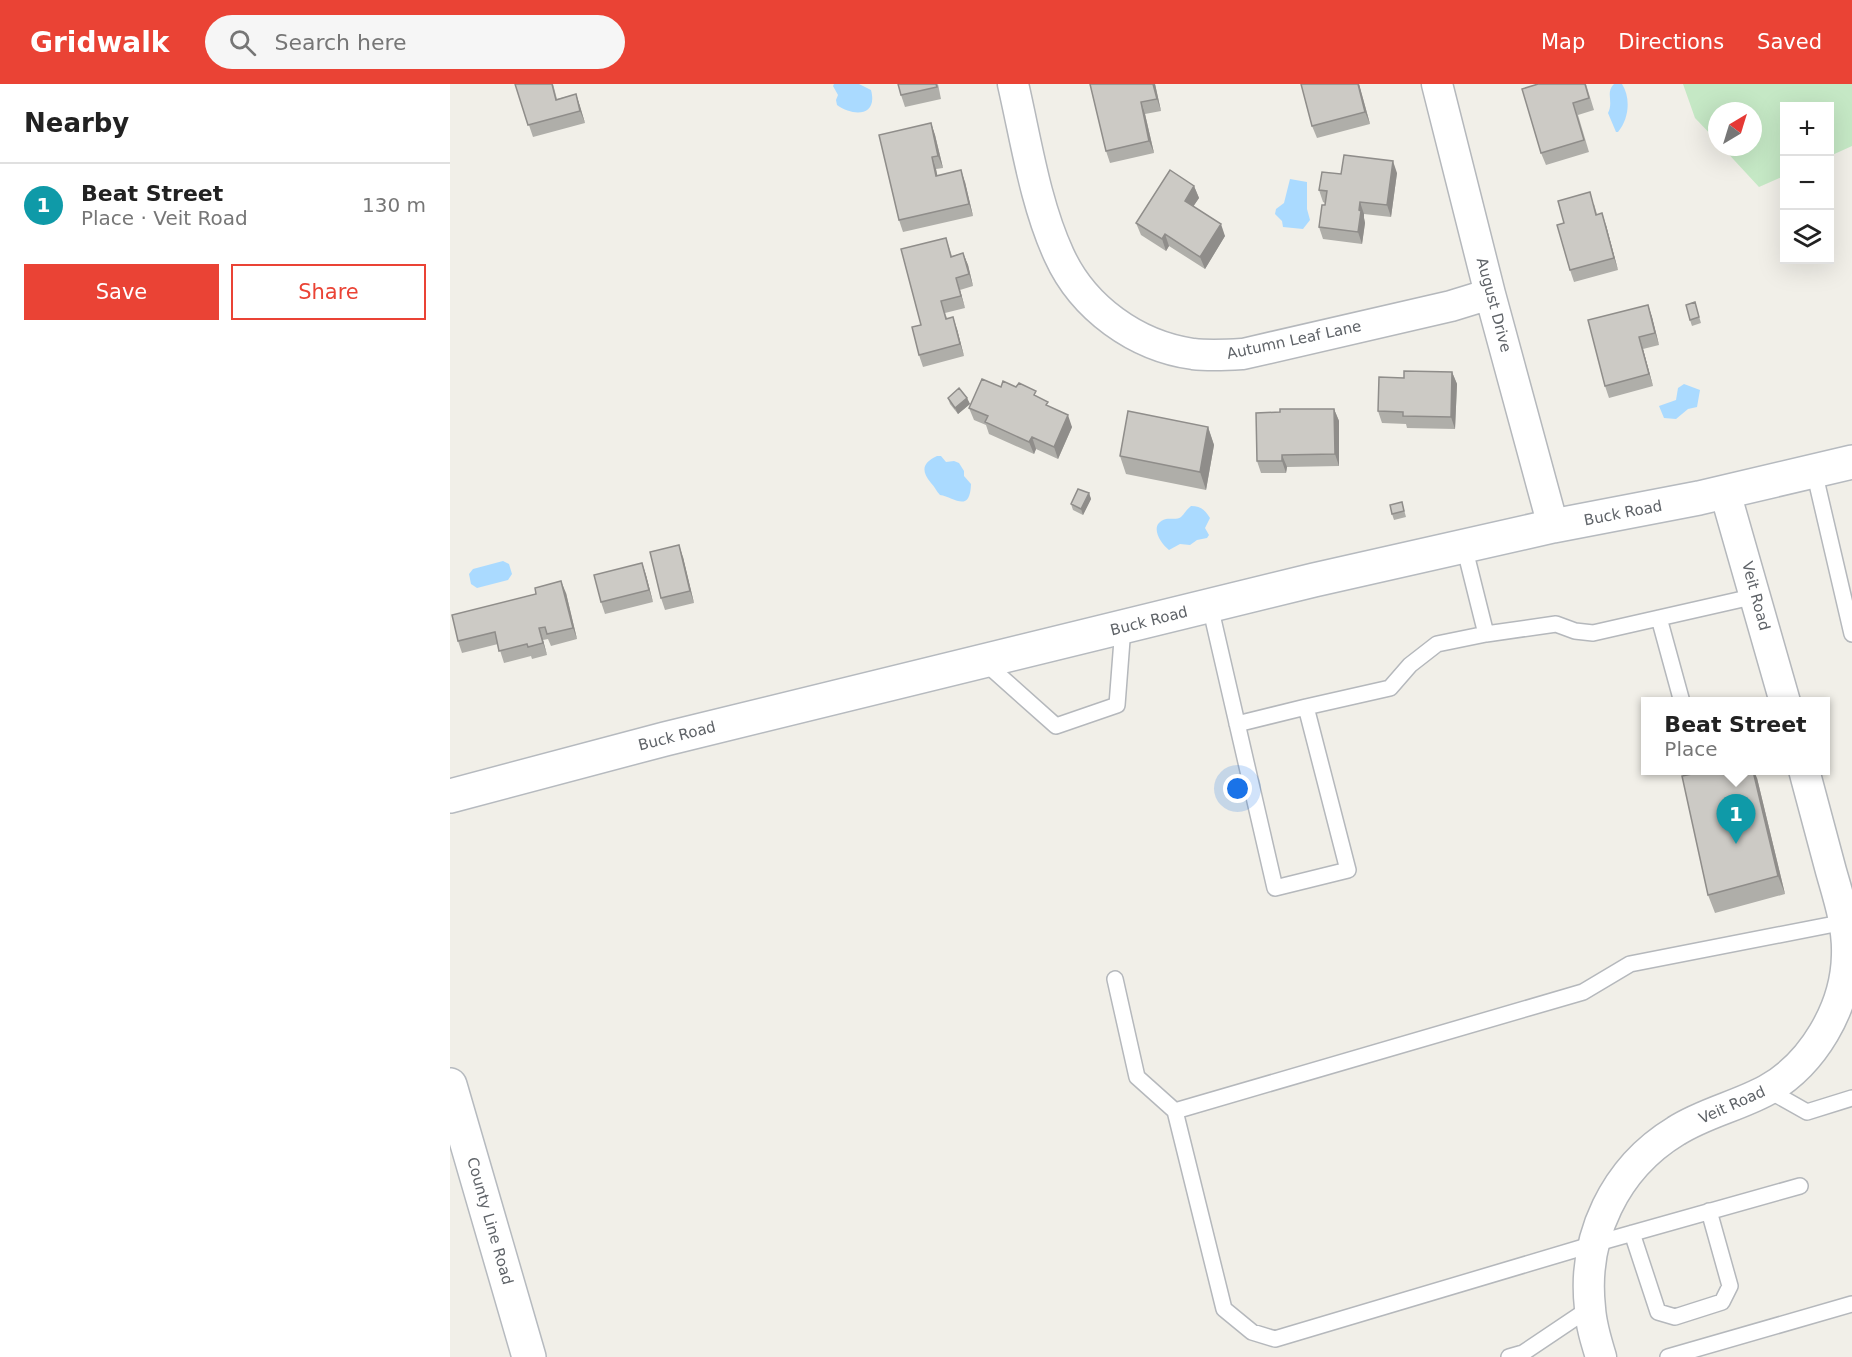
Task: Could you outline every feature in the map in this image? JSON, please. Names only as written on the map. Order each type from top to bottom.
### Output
[{"type":"street","name":"Autumn Leaf Lane","points":[[1013,84],[1044,216],[1060,257],[1092,304],[1118,326],[1153,344],[1191,354],[1217,356],[1243,354],[1451,306],[1490,294]]},
{"type":"street","name":"August Drive","points":[[1437,84],[1490,294],[1553,526]]},
{"type":"street","name":"Buck Road","points":[[450,796],[665,739],[1210,606],[1553,526],[1725,492],[1852,462]]},
{"type":"street","name":"Veit Road","points":[[1725,492],[1784,697]]},
{"type":"street","name":"Veit Road","points":[[1601,1357],[1590,1308],[1589,1269],[1597,1231],[1606,1207],[1627,1173],[1644,1154],[1676,1130],[1768,1090],[1787,1076],[1811,1052],[1830,1023],[1842,991],[1848,957],[1845,922],[1805,775]]},
{"type":"street","name":"County Line Road","points":[[450,1085],[529,1357]]},
{"type":"lane","points":[[1814,471],[1852,634]]},
{"type":"lane","points":[[1464,546],[1486,634]]},
{"type":"lane","points":[[1237,724],[1390,688],[1410,665],[1437,644],[1556,624],[1575,631],[1593,633],[1756,596]]},
{"type":"lane","points":[[1210,606],[1275,888],[1348,870],[1306,707]]},
{"type":"lane","points":[[1659,618],[1681,697]]},
{"type":"lane","points":[[983,661],[1056,726],[1117,705],[1123,627]]},
{"type":"lane","points":[[1175,1111],[1582,992],[1630,964],[1845,922]]},
{"type":"lane","points":[[1115,979],[1137,1077],[1175,1111],[1224,1309],[1252,1332],[1275,1339],[1594,1244],[1800,1186]]},
{"type":"lane","points":[[1768,1090],[1807,1112],[1852,1098]]},
{"type":"lane","points":[[1632,1233],[1658,1312],[1675,1317],[1722,1302],[1730,1286],[1709,1211]]},
{"type":"lane","points":[[1668,1357],[1852,1304]]},
{"type":"lane","points":[[1519,1356],[1590,1308]]},
{"type":"green space","points":[[1683,84],[1852,84],[1852,146],[1834,154],[1834,102],[1780,102],[1780,178],[1759,187],[1730,156],[1762,156],[1762,102],[1708,102],[1708,132],[1695,118]]},
{"type":"water","points":[[834,84],[859,84],[871,90],[871,105],[863,112],[844,109],[837,105],[838,95]]},
{"type":"water","points":[[1614,84],[1622,84],[1628,102],[1625,121],[1618,132],[1608,113],[1610,91]]},
{"type":"water","points":[[1290,179],[1307,182],[1307,209],[1310,220],[1303,229],[1283,227],[1282,221],[1275,214],[1276,209],[1284,203]]},
{"type":"water","points":[[1684,384],[1700,390],[1697,407],[1688,409],[1676,419],[1664,418],[1659,406],[1676,400],[1678,388]]},
{"type":"water","points":[[937,456],[941,456],[946,462],[959,463],[964,476],[971,484],[968,499],[960,502],[940,495],[928,479],[925,471],[926,464]]},
{"type":"water","points":[[1191,506],[1202,509],[1210,518],[1205,528],[1209,535],[1190,545],[1180,544],[1169,550],[1157,534],[1158,525],[1166,519],[1181,517]]},
{"type":"water","points":[[503,561],[509,564],[512,574],[508,580],[477,588],[471,584],[469,574],[473,569]]},
{"type":"building","points":[[515,84],[552,84],[556,100],[576,94],[580,111],[528,125]]},
{"type":"building","points":[[898,84],[936,84],[937,87],[901,95]]},
{"type":"building","points":[[1090,84],[1153,84],[1157,99],[1141,102],[1149,141],[1106,151]]},
{"type":"building","points":[[1301,84],[1358,84],[1365,112],[1312,126]]},
{"type":"building","points":[[1538,84],[1585,84],[1589,98],[1573,103],[1584,140],[1541,153],[1522,89]]},
{"type":"building","points":[[931,123],[938,156],[932,157],[936,176],[961,170],[969,204],[899,220],[879,135]]},
{"type":"building","points":[[1344,155],[1393,161],[1387,205],[1360,202],[1358,232],[1319,227],[1322,205],[1325,205],[1327,191],[1319,190],[1322,172],[1341,174]]},
{"type":"building","points":[[1170,170],[1194,186],[1185,201],[1221,224],[1200,257],[1165,234],[1162,239],[1136,223]]},
{"type":"building","points":[[1590,192],[1596,215],[1602,213],[1614,258],[1570,270],[1557,225],[1564,223],[1558,201]]},
{"type":"building","points":[[946,238],[951,257],[963,253],[969,274],[956,278],[961,296],[941,301],[946,319],[953,317],[960,344],[919,355],[912,327],[921,325],[901,249]]},
{"type":"building","points":[[1695,302],[1699,317],[1690,320],[1686,305]]},
{"type":"building","points":[[1648,305],[1655,333],[1639,337],[1649,374],[1605,386],[1588,320]]},
{"type":"building","points":[[1404,371],[1452,372],[1451,417],[1403,416],[1403,412],[1378,411],[1379,377],[1404,378]]},
{"type":"building","points":[[982,379],[1001,387],[1003,381],[1016,387],[1019,383],[1036,391],[1034,395],[1048,402],[1046,405],[1068,415],[1054,447],[1032,437],[1029,442],[985,422],[988,416],[969,408]]},
{"type":"building","points":[[959,388],[967,398],[955,408],[948,398]]},
{"type":"building","points":[[1280,409],[1334,409],[1335,454],[1282,455],[1282,461],[1257,461],[1256,413],[1280,412]]},
{"type":"building","points":[[1128,411],[1208,427],[1200,472],[1120,456]]},
{"type":"building","points":[[1078,489],[1089,493],[1081,509],[1071,504]]},
{"type":"building","points":[[1402,502],[1404,511],[1392,514],[1390,505]]},
{"type":"building","points":[[679,545],[690,591],[661,598],[650,552]]},
{"type":"building","points":[[642,563],[649,590],[601,602],[594,575]]},
{"type":"building","points":[[561,581],[573,628],[547,634],[545,627],[539,628],[543,643],[528,647],[527,644],[499,651],[495,632],[458,641],[452,615],[536,594],[535,588]]},
{"type":"building","points":[[1754,775],[1778,876],[1708,895],[1682,776]]},
{"type":"place","name":"Beat Street","points":[[1736,844]]}]
